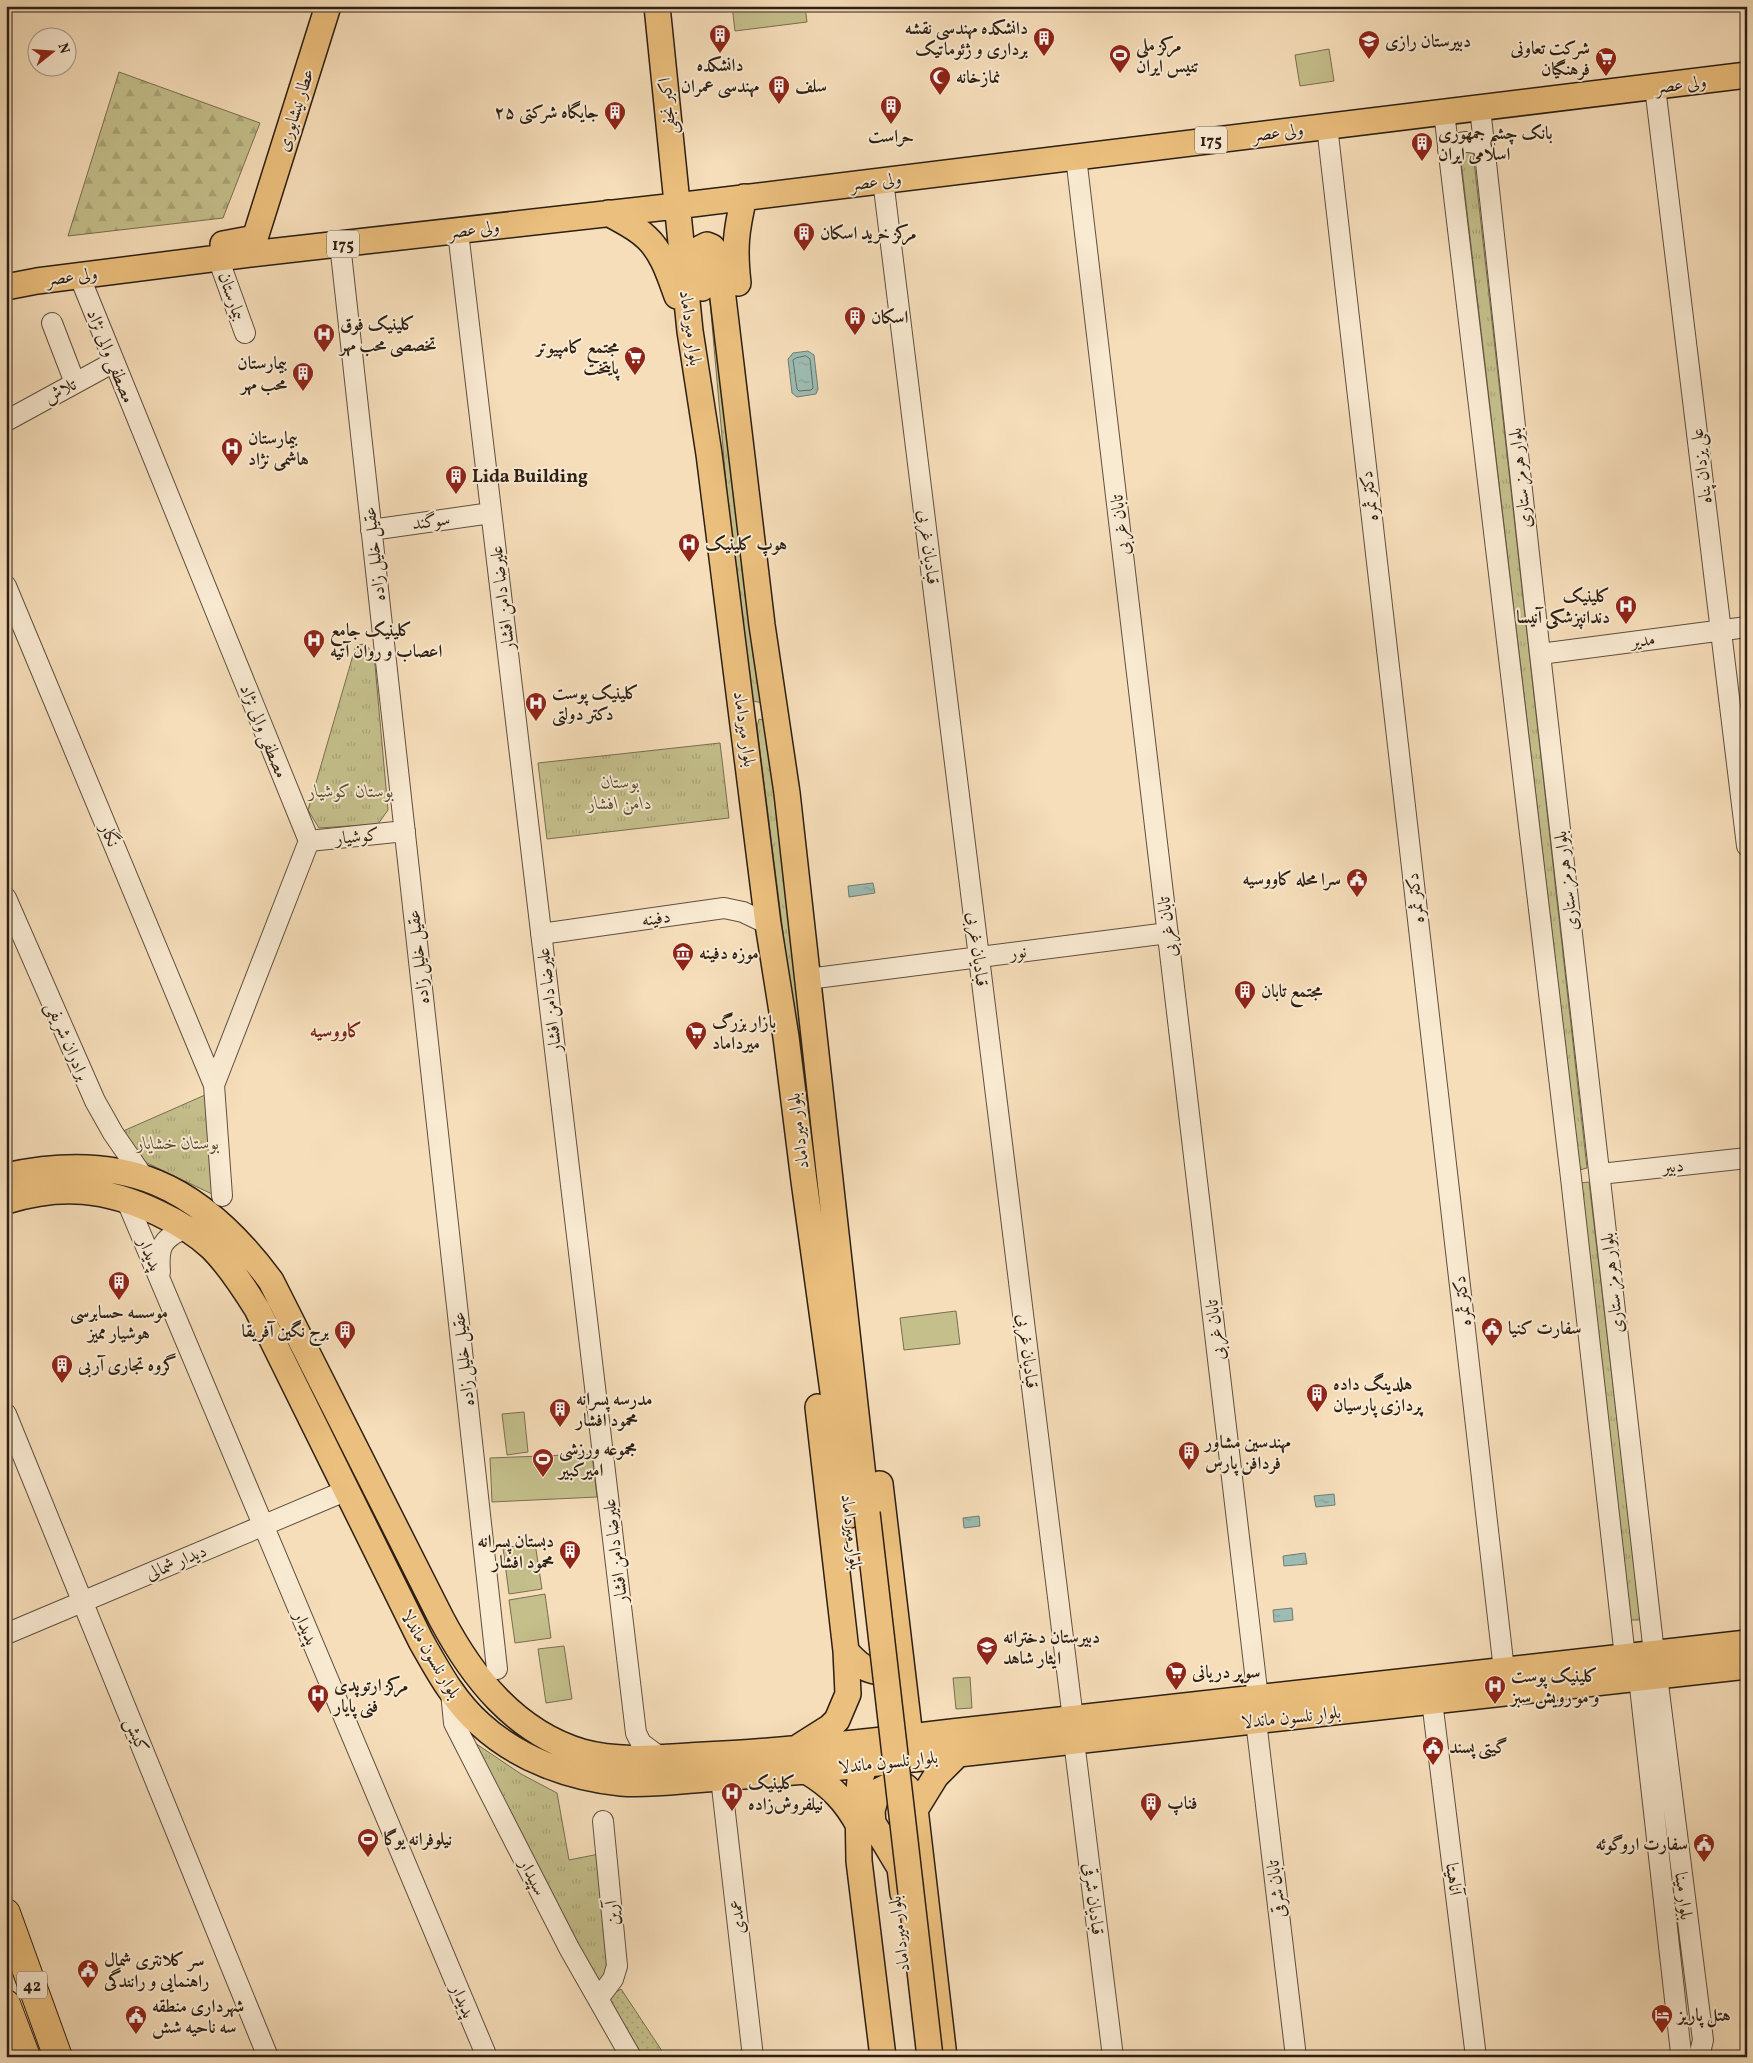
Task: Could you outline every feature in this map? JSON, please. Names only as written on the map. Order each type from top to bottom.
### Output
[{"type":"highway","name":"42","points":[[6,1914],[58,2057]]},
{"type":"highway","name":"42","points":[[6,2004],[26,2057]]},
{"type":"main road","name":"عطار نیشابوری","points":[[212,259],[217,246],[254,238],[328,6]]},
{"type":"main road","name":"اکبر نجفی","points":[[657,6],[672,206]]},
{"type":"main road","name":"ولی عصر","points":[[6,287],[79,275],[458,232],[1747,75]]},
{"type":"main road","points":[[744,197],[738,223],[735,250],[754,438],[745,481]]},
{"type":"main road","name":"بلوار میرداماد","points":[[672,206],[709,454],[750,767],[768,924],[786,1037],[804,1181],[858,1514],[930,2057]]},
{"type":"main road","points":[[608,213],[637,229],[657,250],[690,331]]},
{"type":"main road","name":"بلوار میرداماد","points":[[709,454],[715,402],[698,256],[700,248],[707,245],[716,251],[721,275],[762,625],[779,737],[808,979],[824,1123],[858,1514],[913,2057]]},
{"type":"main road","points":[[750,767],[752,747],[750,716],[754,710],[761,708],[768,710],[774,720],[779,737]]},
{"type":"main road","points":[[824,1123],[842,1175],[910,1737]]},
{"type":"main road","name":"بلوار نلسون ماندلا","points":[[6,1176],[50,1168],[75,1168],[108,1170],[144,1178],[179,1192],[215,1218],[238,1238],[271,1281],[444,1625],[469,1665],[490,1693],[526,1725],[550,1740],[604,1756],[625,1759],[791,1750],[853,1759],[957,1754],[1073,1730]]},
{"type":"main road","points":[[791,1750],[830,1727],[841,1713],[848,1694],[846,1651],[799,1240],[804,1181]]},
{"type":"main road","name":"بلوار نلسون ماندلا","points":[[6,1200],[54,1191],[98,1193],[126,1199],[185,1228],[211,1248],[230,1268],[249,1296],[421,1641],[451,1692],[480,1724],[493,1735],[538,1762],[570,1774],[622,1783],[806,1771],[853,1759],[883,1740],[910,1737],[1073,1730],[1257,1709],[1504,1670],[1625,1656],[1650,1681]]},
{"type":"main road","name":"بلوار نلسون ماندلا","points":[[1650,1681],[1747,1643]]},
{"type":"main road","points":[[846,1651],[858,1664],[870,1670],[876,1670],[882,1669],[891,1663],[899,1648]]},
{"type":"main road","name":"بلوار نلسون ماندلا","points":[[1257,1709],[1432,1701],[1650,1681],[1747,1666]]},
{"type":"main road","points":[[944,2057],[921,1800],[936,1776],[957,1754]]},
{"type":"main road","points":[[853,1759],[860,1779],[859,1861],[883,2057]]},
{"type":"main road","points":[[806,1771],[825,1782],[837,1792],[859,1824],[868,1843],[874,1864],[899,2045]]},
{"type":"main road","points":[[921,2057],[900,1868],[873,1822],[872,1811],[877,1792],[894,1784],[905,1785],[921,1800],[959,2057]]},
{"type":"street","name":"علی یزدان پناه","points":[[1656,87],[1747,846]]},
{"type":"street","name":"بلوار هرمز ستاری","points":[[1480,108],[1650,1622],[1650,1681]]},
{"type":"street","name":"بلوار هرمز ستاری","points":[[1444,112],[1625,1656]]},
{"type":"street","name":"دکتر ثمره","points":[[1327,126],[1504,1670]]},
{"type":"street","points":[[1448,150],[1457,143],[1464,141],[1473,141],[1484,146]]},
{"type":"street","name":"تابان غربی","points":[[1076,157],[1257,1709]]},
{"type":"street","name":"قبادیان غربی","points":[[883,180],[1073,1730]]},
{"type":"street","name":"علیرضا دامن افشار","points":[[458,232],[636,1733],[641,1743],[660,1757]]},
{"type":"street","name":"عقیل خلیل زاده","points":[[340,244],[497,1670]]},
{"type":"street","name":"بیمارستان","points":[[212,259],[245,333]]},
{"type":"street","name":"مصطفی والی نژاد","points":[[79,275],[308,841]]},
{"type":"street","points":[[52,323],[75,383]]},
{"type":"street","name":"تلاش","points":[[6,421],[114,362]]},
{"type":"street","name":"سوگند","points":[[372,530],[492,513]]},
{"type":"street","name":"نگار","points":[[6,586],[214,1085]]},
{"type":"street","name":"مدیر","points":[[1540,654],[1747,627]]},
{"type":"street","name":"کوشیار","points":[[308,841],[405,831]]},
{"type":"street","points":[[222,1196],[214,1085],[308,841]]},
{"type":"street","name":"برادران شریفی","points":[[6,898],[95,1102],[113,1133],[144,1178]]},
{"type":"street","name":"دفینه","points":[[542,934],[724,908],[742,912],[768,924]]},
{"type":"street","name":"نور","points":[[808,979],[1168,933]]},
{"type":"street","name":"دبیر","points":[[1600,1174],[1747,1158]]},
{"type":"street","name":"پدیدار","points":[[126,1199],[487,2057]]},
{"type":"street","points":[[160,1279],[158,1255],[161,1247],[167,1238],[185,1228]]},
{"type":"street","name":"کیش","points":[[6,1414],[268,2057]]},
{"type":"street","name":"دیدار شمالی","points":[[6,1634],[345,1491]]},
{"type":"street","points":[[1620,1624],[1634,1628],[1650,1622]]},
{"type":"street","name":"بلوار مینا","points":[[1650,1681],[1681,2053],[1683,2057]]},
{"type":"street","name":"بلوار مینا","points":[[1650,1681],[1702,2040],[1699,2057]]},
{"type":"street","name":"سپیدار","points":[[451,1692],[454,1723],[569,1948],[631,2057]]},
{"type":"street","name":"آناهیتا","points":[[1432,1701],[1476,2057]]},
{"type":"street","name":"تابان شرقی","points":[[1257,1709],[1296,2057]]},
{"type":"street","name":"قبادیان شرقی","points":[[1073,1730],[1113,2057]]},
{"type":"street","name":"عمدی","points":[[721,1778],[753,2057]]},
{"type":"street","name":"آرین","points":[[598,1999],[613,1979],[617,1966],[603,1821]]},
{"type":"green space","points":[[732,6],[805,6],[807,22],[735,31]]},
{"type":"green space","points":[[1329,49],[1334,81],[1300,86],[1295,55]]},
{"type":"green space","points":[[119,72],[260,123],[223,218],[68,236]]},
{"type":"green space","points":[[1468,147],[1473,152],[1587,1168],[1580,1170],[1460,152]]},
{"type":"green space","points":[[706,257],[763,703],[753,701],[746,706]]},
{"type":"green space","name":"بوستان کوشیار","points":[[365,644],[374,654],[388,810],[378,824],[319,828],[308,810],[356,645]]},
{"type":"green space","points":[[759,719],[763,720],[766,725],[823,1199],[817,1201],[757,727]]},
{"type":"green space","name":"بوستان دامن افشار","points":[[720,743],[729,818],[547,839],[538,763]]},
{"type":"green space","name":"بوستان خشایار","points":[[205,1095],[214,1195],[145,1162],[121,1132]]},
{"type":"green space","points":[[1589,1182],[1641,1620],[1630,1620],[1580,1183]]},
{"type":"green space","points":[[956,1311],[960,1344],[904,1350],[900,1318]]},
{"type":"green space","points":[[524,1412],[528,1452],[507,1455],[502,1414]]},
{"type":"green space","name":"مجموعه ورزشی امیرکبیر","points":[[592,1454],[597,1497],[492,1502],[490,1458]]},
{"type":"green space","points":[[535,1543],[542,1589],[509,1594],[503,1548]]},
{"type":"green space","points":[[545,1594],[551,1638],[515,1643],[509,1600]]},
{"type":"green space","points":[[564,1646],[572,1699],[546,1703],[538,1649]]},
{"type":"green space","points":[[970,1677],[972,1708],[956,1709],[953,1678]]},
{"type":"green space","points":[[475,1743],[521,1774],[557,1793],[569,1860],[599,1854],[612,1966],[606,1977],[597,1983],[477,1749]]},
{"type":"green space","points":[[621,1989],[666,2057],[639,2057],[604,1999]]},
{"type":"water","points":[[808,351],[814,355],[818,389],[816,394],[797,397],[792,393],[788,359],[793,353]]},
{"type":"water","points":[[873,883],[875,893],[849,897],[848,886]]},
{"type":"water","points":[[1334,1494],[1335,1505],[1316,1507],[1314,1496]]},
{"type":"water","points":[[979,1516],[980,1526],[964,1528],[963,1518]]},
{"type":"water","points":[[1305,1553],[1307,1564],[1284,1566],[1283,1556]]},
{"type":"water","points":[[1292,1608],[1293,1620],[1274,1622],[1273,1610]]},
{"type":"place","name":"دانشکده مهندسی عمران","points":[[720,54]]},
{"type":"place","name":"دانشکده مهندسی نقشه برداری و ژئوماتیک","points":[[1044,57]]},
{"type":"place","name":"دبیرستان رازی","points":[[1369,60]]},
{"type":"place","name":"مرکز ملی تنیس ایران","points":[[1120,74]]},
{"type":"place","name":"شرکت تعاونی فرهنگیان","points":[[1606,77]]},
{"type":"place","name":"نمازخانه","points":[[940,96]]},
{"type":"place","name":"سلف","points":[[779,105]]},
{"type":"place","name":"حراست","points":[[891,125]]},
{"type":"place","name":"جایگاه شرکتی ۲۵","points":[[615,131]]},
{"type":"place","name":"بانک چشم جمهوری اسلامی ایران","points":[[1422,162]]},
{"type":"place","name":"مرکز خرید اسکان","points":[[804,252]]},
{"type":"place","name":"اسکان","points":[[855,336]]},
{"type":"place","name":"کلینیک فوق تخصصی محب مهر","points":[[324,353]]},
{"type":"place","name":"مجتمع کامپیوتر پایتخت","points":[[635,376]]},
{"type":"place","name":"بیمارستان محب مهر","points":[[303,392]]},
{"type":"place","name":"بیمارستان هاشمی نژاد","points":[[232,467]]},
{"type":"place","name":"Lida Building","points":[[456,495]]},
{"type":"place","name":"هوپ کلینیک","points":[[689,563]]},
{"type":"place","name":"کلینیک دندانپزشکی آنیسا","points":[[1626,625]]},
{"type":"place","name":"کلینیک جامع اعصاب و روان آتیه","points":[[314,659]]},
{"type":"place","name":"کلینیک پوست دکتر دولتى","points":[[536,722]]},
{"type":"place","name":"سرا محله کاووسیه","points":[[1357,898]]},
{"type":"place","name":"موزه دفینه","points":[[683,972]]},
{"type":"place","name":"مجتمع تابان","points":[[1245,1010]]},
{"type":"place","name":"بازار بزرگ میرداماد","points":[[696,1051]]},
{"type":"place","name":"موسسه حسابرسی هوشیار ممیز","points":[[119,1301]]},
{"type":"place","name":"سفارت کنیا","points":[[1492,1347]]},
{"type":"place","name":"برج نگین آفریقا","points":[[345,1350]]},
{"type":"place","name":"گروه تجاری آربی","points":[[62,1384]]},
{"type":"place","name":"هلدینگ داده پردازی پارسیان","points":[[1317,1413]]},
{"type":"place","name":"مدرسه پسرانه محمود افشار","points":[[560,1428]]},
{"type":"place","name":"مهندسین مشاور فردافن پارس","points":[[1189,1471]]},
{"type":"place","name":"مجموعه ورزشی امیرکبیر","points":[[543,1478]]},
{"type":"place","name":"دبستان پسرانه محمود افشار","points":[[570,1570]]},
{"type":"place","name":"دبیرستان دخترانه ایثار شاهد","points":[[987,1666]]},
{"type":"place","name":"سوپر دریانی","points":[[1176,1691]]},
{"type":"place","name":"کلینیک پوست و مو رویش سبز","points":[[1495,1705]]},
{"type":"place","name":"مرکز ارتوپدی فنی پایار","points":[[318,1714]]},
{"type":"place","name":"گیتی پسند","points":[[1433,1766]]},
{"type":"place","name":"کلینیک نیلفروش‌زاده","points":[[732,1812]]},
{"type":"place","name":"فناپ","points":[[1151,1822]]},
{"type":"place","name":"نیلوفرانه یوگا","points":[[368,1858]]},
{"type":"place","name":"سفارت اروگوئه","points":[[1704,1863]]},
{"type":"place","name":"سر کلانتری شمال راهنمایی و رانندگی","points":[[88,1989]]},
{"type":"place","name":"هتل پاریز","points":[[1662,2034]]},
{"type":"place","name":"شهرداری منطقه سه ناحیه شش","points":[[136,2035]]},
{"type":"district","name":"کاووسیه","points":[[336,1030]]}]
